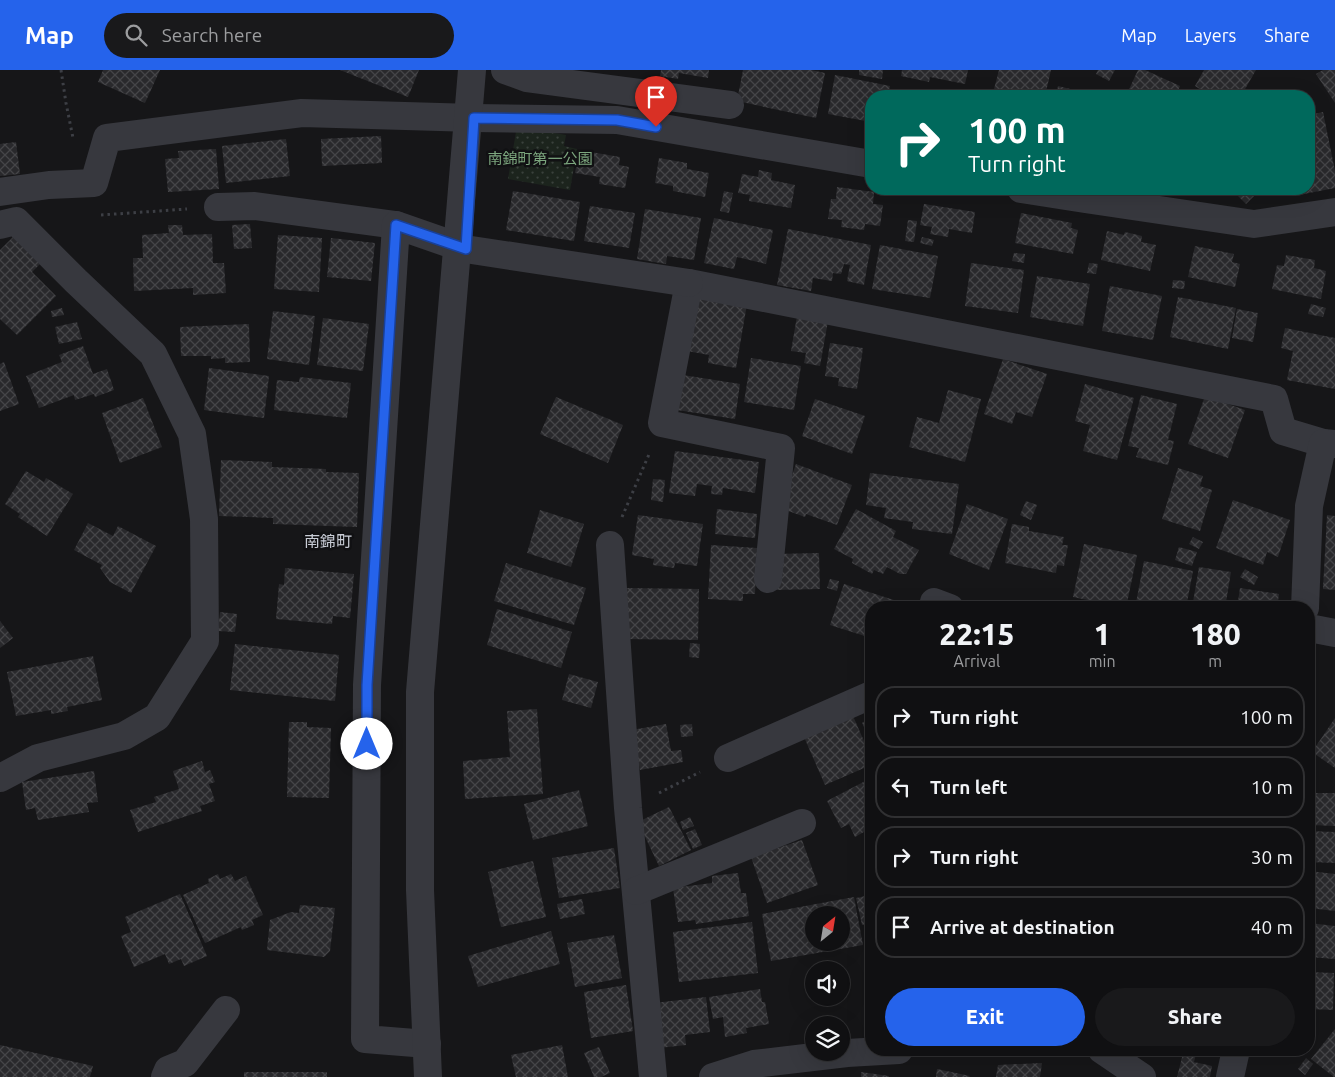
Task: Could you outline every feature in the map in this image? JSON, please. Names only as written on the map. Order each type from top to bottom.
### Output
[{"type":"street","points":[[428,1077],[420,890],[420,692],[472,70]]},
{"type":"street","points":[[505,70],[527,78],[730,105]]},
{"type":"street","points":[[0,192],[49,185],[94,183],[107,138],[302,113],[617,120],[865,163]]},
{"type":"street","points":[[466,249],[474,118]]},
{"type":"street","points":[[1059,195],[1254,224],[1335,212]]},
{"type":"street","points":[[218,207],[255,206],[396,225],[466,249],[689,282],[1274,399],[1283,431],[1329,444],[1309,506],[1305,601]]},
{"type":"street","points":[[0,225],[16,221],[153,354],[192,434],[204,519],[205,641],[157,717],[124,736],[38,758],[0,778]]},
{"type":"street","points":[[396,225],[367,685],[364,1040],[427,1044]]},
{"type":"street","points":[[689,282],[662,423],[781,448],[768,579]]},
{"type":"street","points":[[610,545],[628,808],[653,1077]]},
{"type":"street","points":[[1315,629],[1335,633]]},
{"type":"street","points":[[728,758],[865,698]]},
{"type":"street","points":[[636,892],[802,823]]},
{"type":"street","points":[[165,1077],[168,1070],[185,1063],[226,1010]]},
{"type":"street","points":[[713,1077],[754,1064],[865,1052]]},
{"type":"street","points":[[1109,1056],[1129,1073]]},
{"type":"street","points":[[1230,1077],[1235,1056]]},
{"type":"path","points":[[61,70],[71,131]]},
{"type":"path","points":[[99,215],[218,207]]},
{"type":"path","points":[[610,545],[662,423]]},
{"type":"path","points":[[628,808],[728,758]]},
{"type":"green space","name":"南錦町第一公園","points":[[517,126],[566,135],[564,146],[577,149],[570,190],[508,179]]},
{"type":"building","points":[[103,70],[160,70],[145,103],[98,82]]},
{"type":"building","points":[[340,70],[419,70],[408,97]]},
{"type":"building","points":[[661,70],[709,70],[708,78],[679,73],[678,79],[660,76]]},
{"type":"building","points":[[743,70],[811,70],[825,73],[816,118],[737,101]]},
{"type":"building","points":[[859,70],[883,70],[882,79],[859,75]]},
{"type":"building","points":[[902,70],[968,70],[965,84],[930,77],[929,82],[901,76]]},
{"type":"building","points":[[999,70],[1051,70],[1046,90],[994,90]]},
{"type":"building","points":[[1098,70],[1115,70],[1109,81],[1096,74]]},
{"type":"building","points":[[1138,70],[1145,70],[1180,86],[1178,90],[1129,90]]},
{"type":"building","points":[[1204,70],[1256,70],[1244,90],[1201,90],[1195,86]]},
{"type":"building","points":[[1323,70],[1335,70],[1335,103],[1316,74]]},
{"type":"building","points":[[835,75],[890,86],[889,90],[865,90],[865,121],[828,114]]},
{"type":"building","points":[[1058,86],[1074,90],[1057,90]]},
{"type":"building","points":[[1323,112],[1335,171],[1335,188],[1315,192],[1315,114]]},
{"type":"building","points":[[381,136],[382,163],[322,166],[321,139]]},
{"type":"building","points":[[286,139],[290,176],[226,183],[222,146]]},
{"type":"building","points":[[16,142],[20,174],[0,176],[0,144]]},
{"type":"building","points":[[216,149],[219,189],[168,192],[165,159],[179,158],[178,151]]},
{"type":"building","points":[[579,150],[620,157],[619,165],[629,167],[625,188],[599,184],[600,177],[575,173]]},
{"type":"building","points":[[659,158],[687,163],[687,169],[709,173],[705,197],[673,191],[673,186],[655,183]]},
{"type":"building","points":[[759,170],[772,173],[771,180],[795,185],[791,208],[749,201],[750,195],[738,193],[742,174],[758,177]]},
{"type":"building","points":[[837,187],[865,191],[865,195],[874,195],[873,204],[883,205],[880,226],[865,224],[864,230],[841,227],[842,220],[828,219],[831,199],[836,199]]},
{"type":"building","points":[[513,191],[580,202],[574,241],[506,230]]},
{"type":"building","points":[[724,191],[733,193],[729,213],[720,211]]},
{"type":"building","points":[[1237,195],[1255,195],[1246,204]]},
{"type":"building","points":[[924,204],[975,212],[972,233],[949,229],[948,237],[930,234],[932,227],[920,225]]},
{"type":"building","points":[[590,206],[635,213],[629,248],[584,241]]},
{"type":"building","points":[[645,209],[701,218],[694,260],[667,256],[666,264],[637,259]]},
{"type":"building","points":[[1021,213],[1072,223],[1071,228],[1078,230],[1073,254],[1015,243]]},
{"type":"building","points":[[714,218],[773,230],[766,264],[737,257],[734,269],[704,263]]},
{"type":"building","points":[[908,220],[917,221],[914,242],[905,241]]},
{"type":"building","points":[[250,224],[252,248],[234,249],[232,225]]},
{"type":"building","points":[[168,225],[182,225],[183,235],[212,234],[213,263],[224,263],[226,293],[193,295],[193,288],[134,291],[133,258],[143,258],[142,235],[169,233]]},
{"type":"building","points":[[788,229],[871,245],[864,285],[847,281],[850,265],[844,264],[841,274],[833,273],[832,281],[813,278],[811,291],[777,285]]},
{"type":"building","points":[[1107,231],[1124,235],[1125,232],[1142,236],[1141,242],[1156,245],[1150,271],[1101,260]]},
{"type":"building","points":[[278,235],[322,238],[319,292],[274,289]]},
{"type":"building","points":[[13,237],[40,264],[32,272],[56,296],[17,335],[0,319],[0,250]]},
{"type":"building","points":[[922,237],[934,240],[932,246],[920,243]]},
{"type":"building","points":[[331,238],[375,243],[371,281],[327,277]]},
{"type":"building","points":[[880,245],[938,256],[930,298],[872,289]]},
{"type":"building","points":[[1195,246],[1234,254],[1232,262],[1240,264],[1235,287],[1188,277]]},
{"type":"building","points":[[1014,253],[1025,254],[1024,263],[1012,261]]},
{"type":"building","points":[[1286,255],[1315,260],[1314,268],[1326,271],[1321,299],[1272,289],[1277,265],[1284,266]]},
{"type":"building","points":[[971,263],[1024,270],[1018,313],[965,306]]},
{"type":"building","points":[[1089,263],[1098,264],[1096,274],[1087,273]]},
{"type":"building","points":[[1037,276],[1090,284],[1083,326],[1030,317]]},
{"type":"building","points":[[1173,280],[1185,281],[1184,289],[1172,288]]},
{"type":"building","points":[[1110,286],[1162,296],[1153,340],[1102,331]]},
{"type":"building","points":[[697,295],[747,304],[736,368],[708,363],[709,355],[687,351]]},
{"type":"building","points":[[1178,297],[1236,308],[1228,349],[1170,337]]},
{"type":"building","points":[[1311,304],[1326,308],[1323,317],[1308,314]]},
{"type":"building","points":[[62,308],[64,315],[52,317],[51,311]]},
{"type":"building","points":[[1237,309],[1258,313],[1253,342],[1232,338]]},
{"type":"building","points":[[273,311],[315,316],[309,365],[267,359]]},
{"type":"building","points":[[797,316],[828,321],[820,366],[804,363],[806,353],[791,351]]},
{"type":"building","points":[[323,318],[369,324],[363,371],[317,365]]},
{"type":"building","points":[[77,322],[82,339],[59,344],[55,327]]},
{"type":"building","points":[[249,324],[250,362],[225,363],[225,358],[211,359],[211,356],[181,356],[180,327]]},
{"type":"building","points":[[1285,328],[1335,338],[1335,389],[1287,380],[1293,351],[1281,348]]},
{"type":"building","points":[[830,343],[863,348],[857,389],[838,386],[839,378],[825,376]]},
{"type":"building","points":[[83,346],[93,374],[107,369],[114,390],[95,397],[94,394],[75,400],[74,395],[39,408],[26,376],[62,362],[59,355]]},
{"type":"building","points":[[751,358],[801,366],[794,410],[744,402]]},
{"type":"building","points":[[1003,359],[1047,374],[1032,417],[1016,412],[1012,424],[984,414]]},
{"type":"building","points":[[4,362],[19,404],[0,411],[0,364]]},
{"type":"building","points":[[209,368],[269,376],[264,418],[204,410]]},
{"type":"building","points":[[683,375],[740,384],[735,419],[677,410]]},
{"type":"building","points":[[300,377],[351,383],[347,418],[274,410],[277,380],[299,382]]},
{"type":"building","points":[[1085,384],[1134,398],[1117,460],[1083,451],[1090,425],[1075,421]]},
{"type":"building","points":[[948,390],[981,399],[965,462],[909,447],[917,417],[939,423]]},
{"type":"building","points":[[1141,395],[1177,404],[1168,440],[1174,441],[1168,465],[1136,457],[1139,448],[1128,446]]},
{"type":"building","points":[[1205,396],[1245,410],[1228,458],[1188,444]]},
{"type":"building","points":[[556,397],[623,425],[608,463],[540,434]]},
{"type":"building","points":[[143,398],[162,447],[120,463],[102,413]]},
{"type":"building","points":[[815,399],[865,416],[852,454],[802,436]]},
{"type":"building","points":[[675,451],[759,462],[755,493],[723,488],[722,495],[711,494],[712,486],[697,484],[695,496],[669,493]]},
{"type":"building","points":[[221,460],[272,462],[272,467],[326,469],[326,472],[359,473],[357,527],[273,524],[273,518],[219,516]]},
{"type":"building","points":[[796,464],[852,485],[837,525],[806,514],[805,517],[780,508]]},
{"type":"building","points":[[1178,468],[1203,476],[1200,486],[1212,490],[1200,531],[1162,519]]},
{"type":"building","points":[[26,471],[44,482],[46,478],[73,494],[47,536],[18,517],[20,514],[5,504]]},
{"type":"building","points":[[870,473],[959,484],[952,534],[912,529],[913,522],[884,518],[886,508],[866,505]]},
{"type":"building","points":[[653,479],[665,480],[663,502],[651,500]]},
{"type":"building","points":[[1233,500],[1290,520],[1278,557],[1267,552],[1263,565],[1216,548]]},
{"type":"building","points":[[1026,501],[1037,505],[1031,520],[1020,515]]},
{"type":"building","points":[[967,504],[1008,519],[989,570],[949,554]]},
{"type":"building","points":[[717,509],[757,514],[755,538],[715,534]]},
{"type":"building","points":[[856,509],[896,531],[893,537],[919,550],[906,574],[900,574],[887,567],[883,574],[874,570],[872,574],[852,563],[853,559],[834,549]]},
{"type":"building","points":[[540,510],[584,524],[571,567],[527,553]]},
{"type":"building","points":[[638,515],[703,524],[697,566],[675,563],[674,568],[653,565],[654,559],[632,555]]},
{"type":"building","points":[[1327,515],[1335,516],[1335,590],[1323,589]]},
{"type":"building","points":[[88,523],[113,536],[118,526],[156,546],[131,593],[110,582],[100,568],[102,565],[74,550]]},
{"type":"building","points":[[1012,524],[1029,527],[1029,531],[1064,537],[1062,545],[1068,545],[1064,566],[1057,565],[1056,573],[1005,563]]},
{"type":"building","points":[[1193,537],[1203,542],[1199,549],[1189,544]]},
{"type":"building","points":[[1084,544],[1137,555],[1127,601],[1092,601],[1073,597]]},
{"type":"building","points":[[711,545],[757,548],[755,594],[743,594],[743,601],[708,599]]},
{"type":"building","points":[[1179,547],[1197,552],[1192,566],[1175,560]]},
{"type":"building","points":[[819,553],[820,589],[777,590],[776,554]]},
{"type":"building","points":[[1144,561],[1193,571],[1187,601],[1136,601]]},
{"type":"building","points":[[506,563],[586,588],[574,625],[494,601]]},
{"type":"building","points":[[1199,567],[1231,572],[1226,601],[1193,601]]},
{"type":"building","points":[[285,568],[354,574],[350,618],[333,616],[332,624],[276,619],[279,584],[284,585]]},
{"type":"building","points":[[1245,569],[1258,577],[1254,585],[1240,577]]},
{"type":"building","points":[[830,579],[839,581],[837,591],[827,588]]},
{"type":"building","points":[[844,584],[897,601],[865,601],[865,636],[830,625]]},
{"type":"building","points":[[624,588],[699,589],[698,640],[624,639]]},
{"type":"building","points":[[1240,588],[1279,594],[1278,601],[1238,601]]},
{"type":"building","points":[[497,609],[572,632],[561,668],[487,645]]},
{"type":"building","points":[[220,612],[237,614],[235,632],[218,631]]},
{"type":"building","points":[[0,621],[13,638],[0,648]]},
{"type":"building","points":[[690,643],[700,644],[699,658],[689,657]]},
{"type":"building","points":[[235,644],[339,655],[335,701],[230,690]]},
{"type":"building","points":[[93,656],[102,700],[67,707],[68,711],[51,714],[51,710],[16,716],[7,672]]},
{"type":"building","points":[[569,674],[598,682],[591,708],[562,700]]},
{"type":"building","points":[[537,709],[543,794],[465,799],[463,761],[510,757],[507,711]]},
{"type":"building","points":[[853,716],[865,743],[865,768],[825,785],[804,737]]},
{"type":"building","points":[[1335,718],[1335,768],[1315,754],[1315,748]]},
{"type":"building","points":[[289,722],[307,722],[307,727],[331,728],[329,798],[287,797]]},
{"type":"building","points":[[666,724],[671,751],[681,750],[683,762],[640,770],[632,730]]},
{"type":"building","points":[[692,724],[693,736],[681,737],[680,725]]},
{"type":"building","points":[[202,761],[205,772],[210,770],[215,782],[209,784],[215,801],[200,806],[202,811],[138,832],[130,810],[156,802],[154,797],[179,789],[173,771]]},
{"type":"building","points":[[94,771],[98,802],[87,803],[89,812],[38,820],[35,808],[26,810],[22,782]]},
{"type":"building","points":[[865,781],[865,831],[855,837],[849,824],[841,828],[827,801]]},
{"type":"building","points":[[579,790],[588,826],[533,840],[524,804]]},
{"type":"building","points":[[1315,793],[1335,793],[1335,826],[1315,825]]},
{"type":"building","points":[[669,807],[691,850],[659,866],[638,822]]},
{"type":"building","points":[[690,817],[694,826],[683,830],[680,822]]},
{"type":"building","points":[[695,829],[702,845],[693,849],[686,833]]},
{"type":"building","points":[[1315,831],[1335,832],[1335,863],[1315,862]]},
{"type":"building","points":[[802,840],[818,885],[767,903],[751,857]]},
{"type":"building","points":[[614,848],[620,888],[559,898],[552,858]]},
{"type":"building","points":[[533,861],[546,917],[501,927],[488,872]]},
{"type":"building","points":[[1315,872],[1335,874],[1335,911],[1315,909]]},
{"type":"building","points":[[738,873],[741,893],[746,893],[749,916],[696,924],[695,920],[678,922],[673,888],[712,883],[712,876]]},
{"type":"building","points":[[218,874],[220,879],[231,874],[235,881],[246,876],[263,915],[252,920],[254,925],[242,930],[241,927],[205,943],[183,895],[209,883],[208,879]]},
{"type":"building","points":[[180,894],[207,956],[184,966],[181,959],[169,964],[165,954],[134,967],[121,936],[131,932],[125,917]]},
{"type":"building","points":[[865,896],[865,925],[862,925],[856,898]]},
{"type":"building","points":[[854,897],[863,945],[850,947],[850,906],[805,906]]},
{"type":"building","points":[[582,899],[585,914],[560,919],[557,904]]},
{"type":"building","points":[[300,905],[335,908],[330,951],[324,957],[267,950],[270,920],[291,912],[299,913]]},
{"type":"building","points":[[805,906],[805,951],[828,951],[771,961],[762,914]]},
{"type":"building","points":[[752,922],[758,973],[679,982],[673,932]]},
{"type":"building","points":[[1315,924],[1335,926],[1335,959],[1315,957]]},
{"type":"building","points":[[551,931],[560,964],[478,987],[468,956]]},
{"type":"building","points":[[614,935],[622,978],[575,987],[567,943]]},
{"type":"building","points":[[1315,972],[1334,973],[1333,1010],[1315,1009]]},
{"type":"building","points":[[626,985],[633,1031],[591,1038],[584,992]]},
{"type":"building","points":[[760,989],[762,1002],[765,1002],[769,1024],[746,1028],[747,1033],[725,1037],[723,1017],[713,1019],[709,997]]},
{"type":"building","points":[[706,997],[710,1032],[685,1035],[686,1045],[659,1048],[654,1003]]},
{"type":"building","points":[[1335,1029],[1335,1077],[1311,1059]]},
{"type":"building","points":[[0,1045],[93,1066],[90,1077],[0,1077]]},
{"type":"building","points":[[562,1045],[568,1077],[516,1077],[511,1055]]},
{"type":"building","points":[[599,1047],[610,1073],[601,1077],[594,1077],[584,1053]]},
{"type":"building","points":[[1182,1056],[1196,1056],[1194,1062],[1212,1066],[1210,1077],[1177,1077]]},
{"type":"building","points":[[1306,1058],[1313,1064],[1305,1075],[1298,1069]]},
{"type":"building","points":[[1042,1063],[1040,1077],[996,1077],[998,1065]]},
{"type":"building","points":[[937,1069],[970,1076],[936,1077]]},
{"type":"building","points":[[244,1072],[327,1072],[327,1077],[244,1077]]},
{"type":"building","points":[[861,1072],[889,1076],[889,1077],[861,1077]]},
{"type":"district","name":"南錦町","points":[[328,541]]},
{"type":"route","points":[[367,744],[367,685],[396,225],[466,249],[474,118],[617,120],[656,127]]}]
